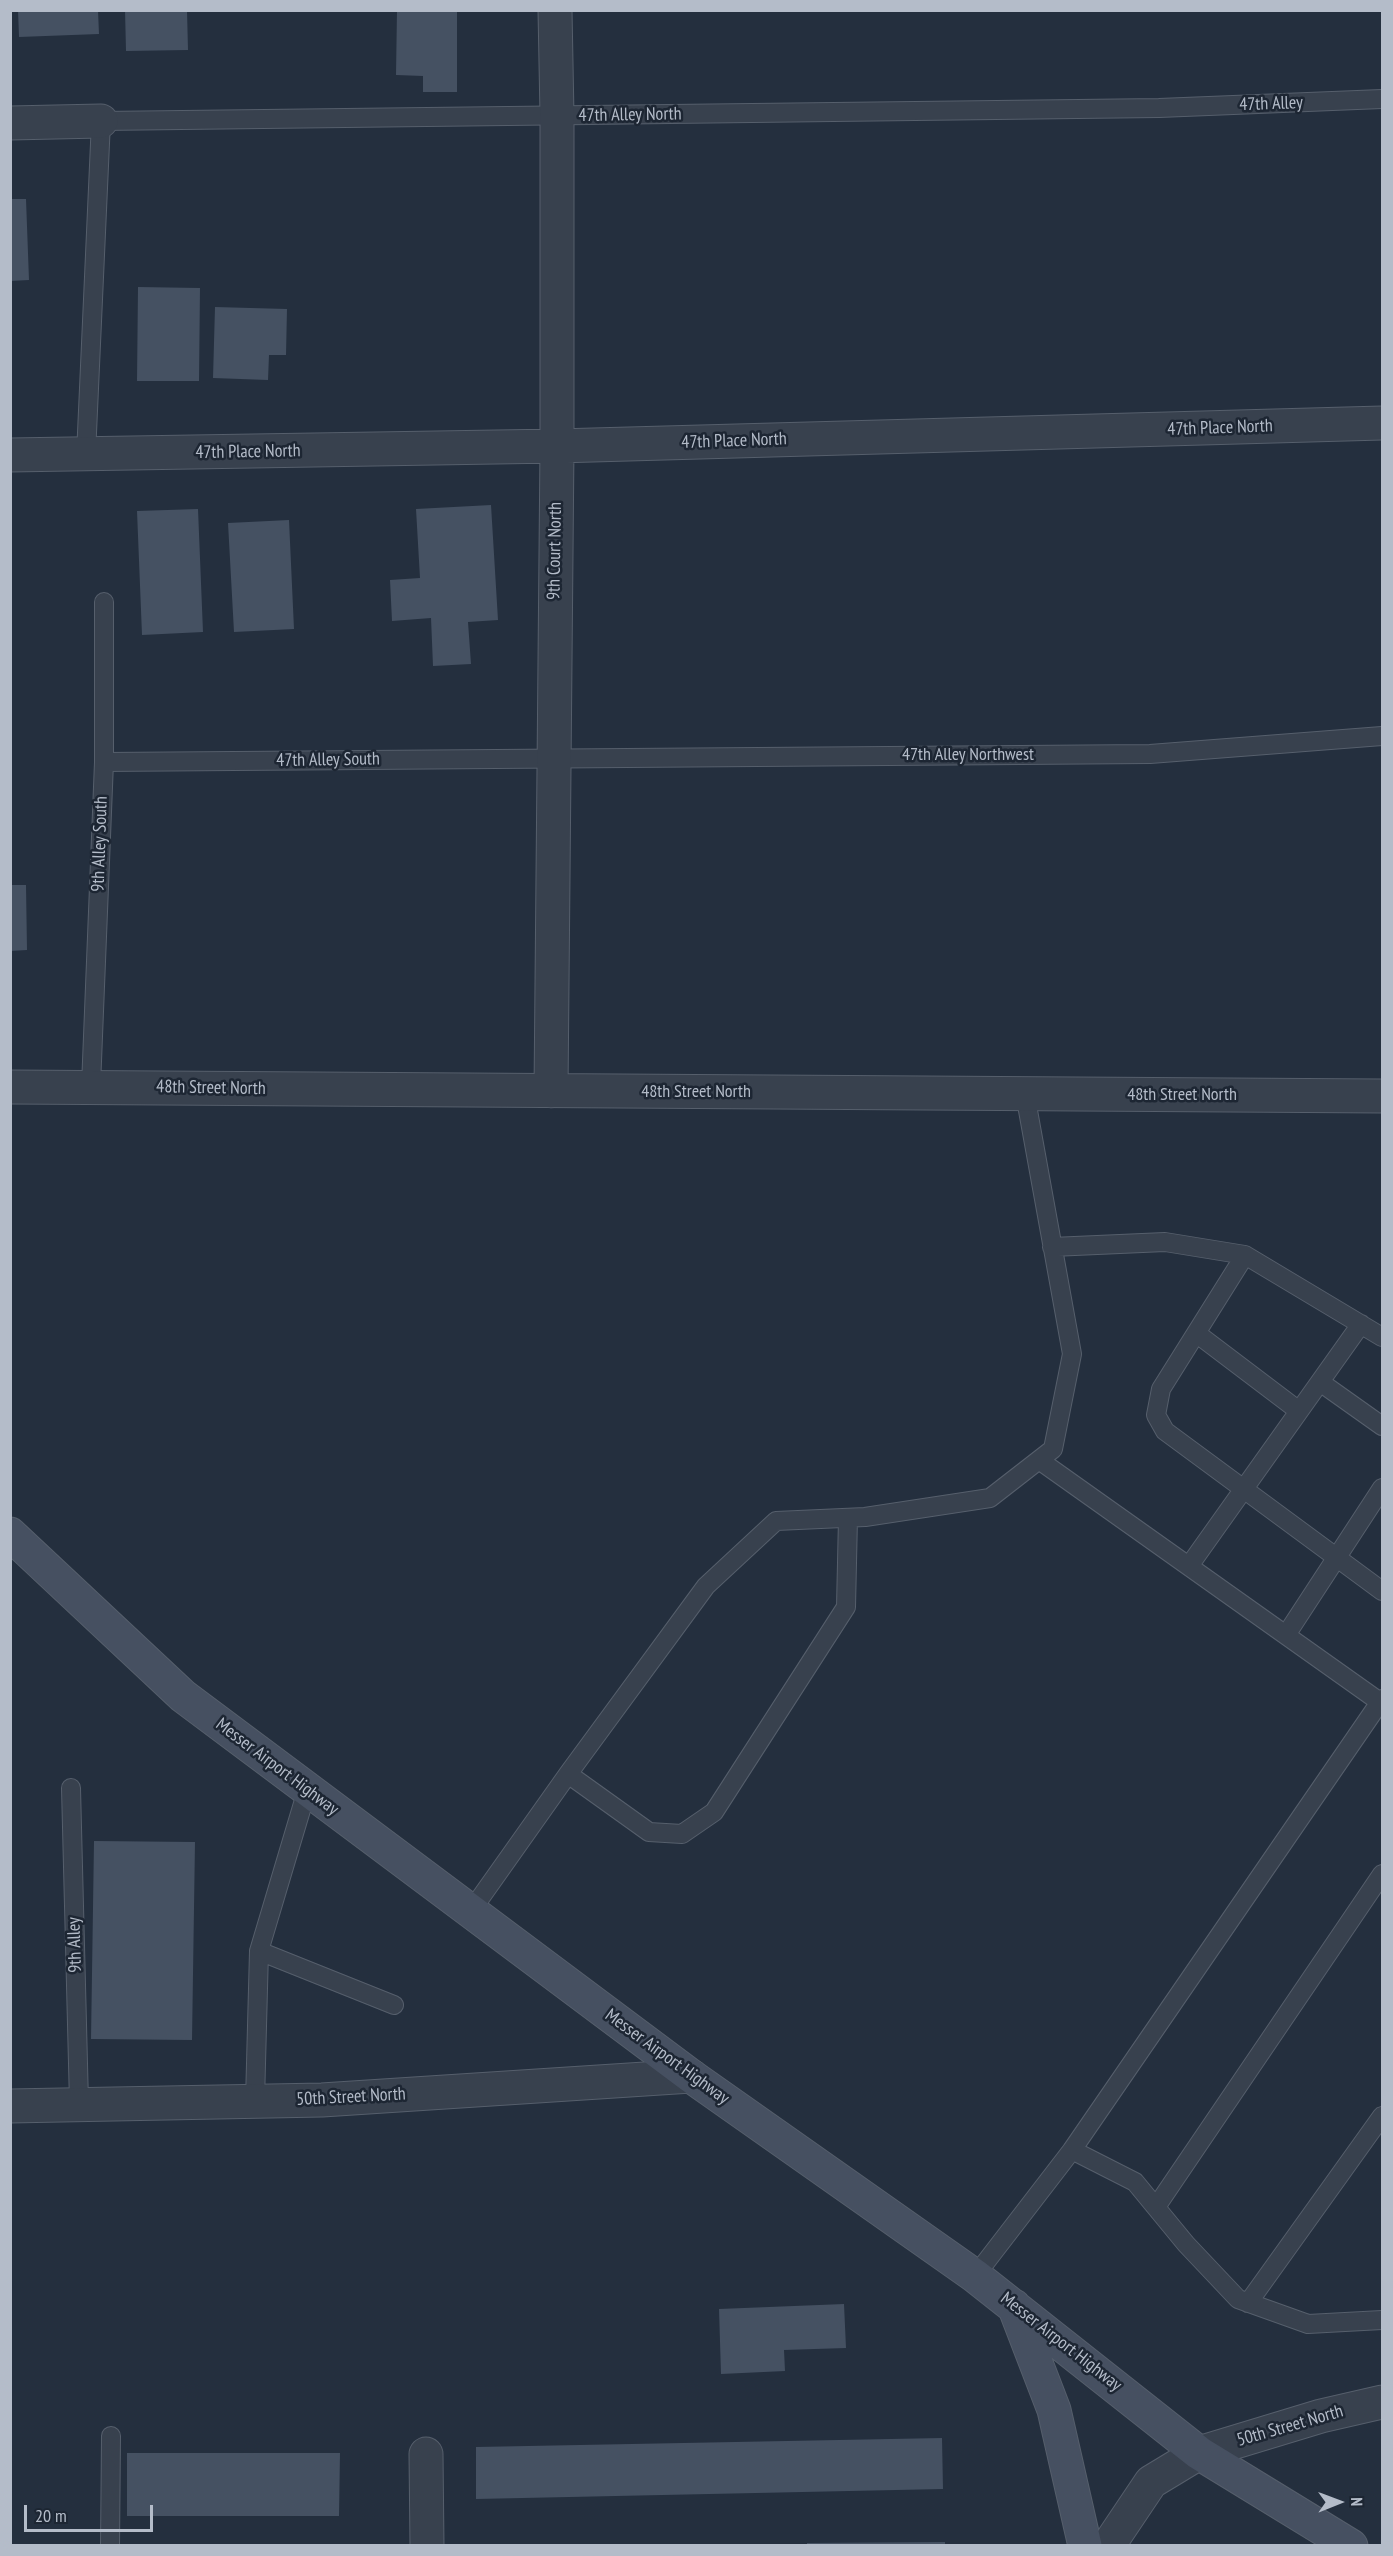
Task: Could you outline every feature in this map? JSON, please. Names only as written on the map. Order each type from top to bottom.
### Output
[{"type":"main road","name":"Messer Airport Highway","points":[[10,1534],[183,1696],[691,2076],[1013,2304],[1199,2453],[1351,2546]]},
{"type":"main road","points":[[1013,2304],[1054,2410],[1085,2546]]},
{"type":"street","name":"9th Court North","points":[[551,1091],[556,446],[555,10]]},
{"type":"street","points":[[10,123],[101,121]]},
{"type":"street","name":"47th Place North","points":[[10,455],[556,446],[1383,423]]},
{"type":"street","name":"48th Street North","points":[[10,1087],[1383,1096]]},
{"type":"street","name":"50th Street North","points":[[10,2106],[322,2100],[691,2076]]},
{"type":"street","name":"50th Street North","points":[[1108,2546],[1151,2482],[1199,2453],[1320,2416],[1383,2402]]},
{"type":"street","points":[[426,2454],[427,2546]]},
{"type":"lane","name":"47th Alley","points":[[1159,108],[1383,99]]},
{"type":"lane","name":"47th Alley North","points":[[101,121],[1159,108]]},
{"type":"lane","points":[[86,455],[101,121]]},
{"type":"lane","name":"9th Alley South","points":[[91,1086],[104,762],[104,602]]},
{"type":"lane","name":"47th Alley Northwest","points":[[552,757],[1150,754],[1383,736]]},
{"type":"lane","name":"47th Alley South","points":[[104,762],[552,757]]},
{"type":"lane","points":[[471,1911],[706,1586],[776,1521],[849,1518],[990,1498],[1053,1449],[1072,1354],[1025,1094]]},
{"type":"lane","points":[[1052,1247],[1165,1242],[1245,1255],[1383,1337]]},
{"type":"lane","points":[[1245,1255],[1161,1389],[1156,1415],[1165,1431],[1383,1591]]},
{"type":"lane","points":[[1189,1566],[1361,1324]]},
{"type":"lane","points":[[1196,1333],[1299,1411]]},
{"type":"lane","points":[[1320,1382],[1383,1426]]},
{"type":"lane","points":[[975,2276],[1072,2150],[1381,1700],[1039,1460]]},
{"type":"lane","points":[[1286,1635],[1383,1488]]},
{"type":"lane","points":[[568,1774],[649,1832],[682,1834],[714,1812],[846,1607],[849,1518]]},
{"type":"lane","name":"9th Alley","points":[[71,1788],[79,2103]]},
{"type":"lane","points":[[255,2101],[260,1952],[308,1790]]},
{"type":"lane","points":[[1156,2207],[1383,1874]]},
{"type":"lane","points":[[260,1952],[394,2005]]},
{"type":"lane","points":[[1248,2303],[1383,2116]]},
{"type":"lane","points":[[1072,2150],[1135,2182],[1186,2244],[1238,2299],[1308,2324],[1381,2318]]},
{"type":"lane","points":[[110,2546],[111,2436]]},
{"type":"building","points":[[18,10],[98,10],[99,34],[19,37]]},
{"type":"building","points":[[125,10],[187,10],[188,50],[126,51]]},
{"type":"building","points":[[397,10],[457,10],[457,92],[423,92],[423,76],[396,75]]},
{"type":"building","points":[[10,199],[26,199],[29,280],[10,281]]},
{"type":"building","points":[[138,287],[200,288],[199,381],[137,381]]},
{"type":"building","points":[[215,307],[287,309],[286,355],[269,355],[268,380],[213,378]]},
{"type":"building","points":[[491,505],[498,620],[468,622],[471,664],[433,666],[431,618],[392,621],[390,580],[420,578],[416,509]]},
{"type":"building","points":[[198,509],[203,632],[142,635],[137,511]]},
{"type":"building","points":[[289,520],[294,629],[234,632],[228,523]]},
{"type":"building","points":[[10,885],[26,885],[27,950],[10,951]]},
{"type":"building","points":[[94,1841],[195,1842],[192,2040],[91,2039]]},
{"type":"building","points":[[844,2304],[846,2348],[784,2350],[785,2371],[721,2374],[719,2309]]},
{"type":"building","points":[[942,2438],[943,2489],[476,2499],[476,2447]]},
{"type":"building","points":[[127,2453],[340,2453],[339,2516],[127,2516]]},
{"type":"building","points":[[945,2542],[945,2546],[807,2546],[807,2543]]}]
